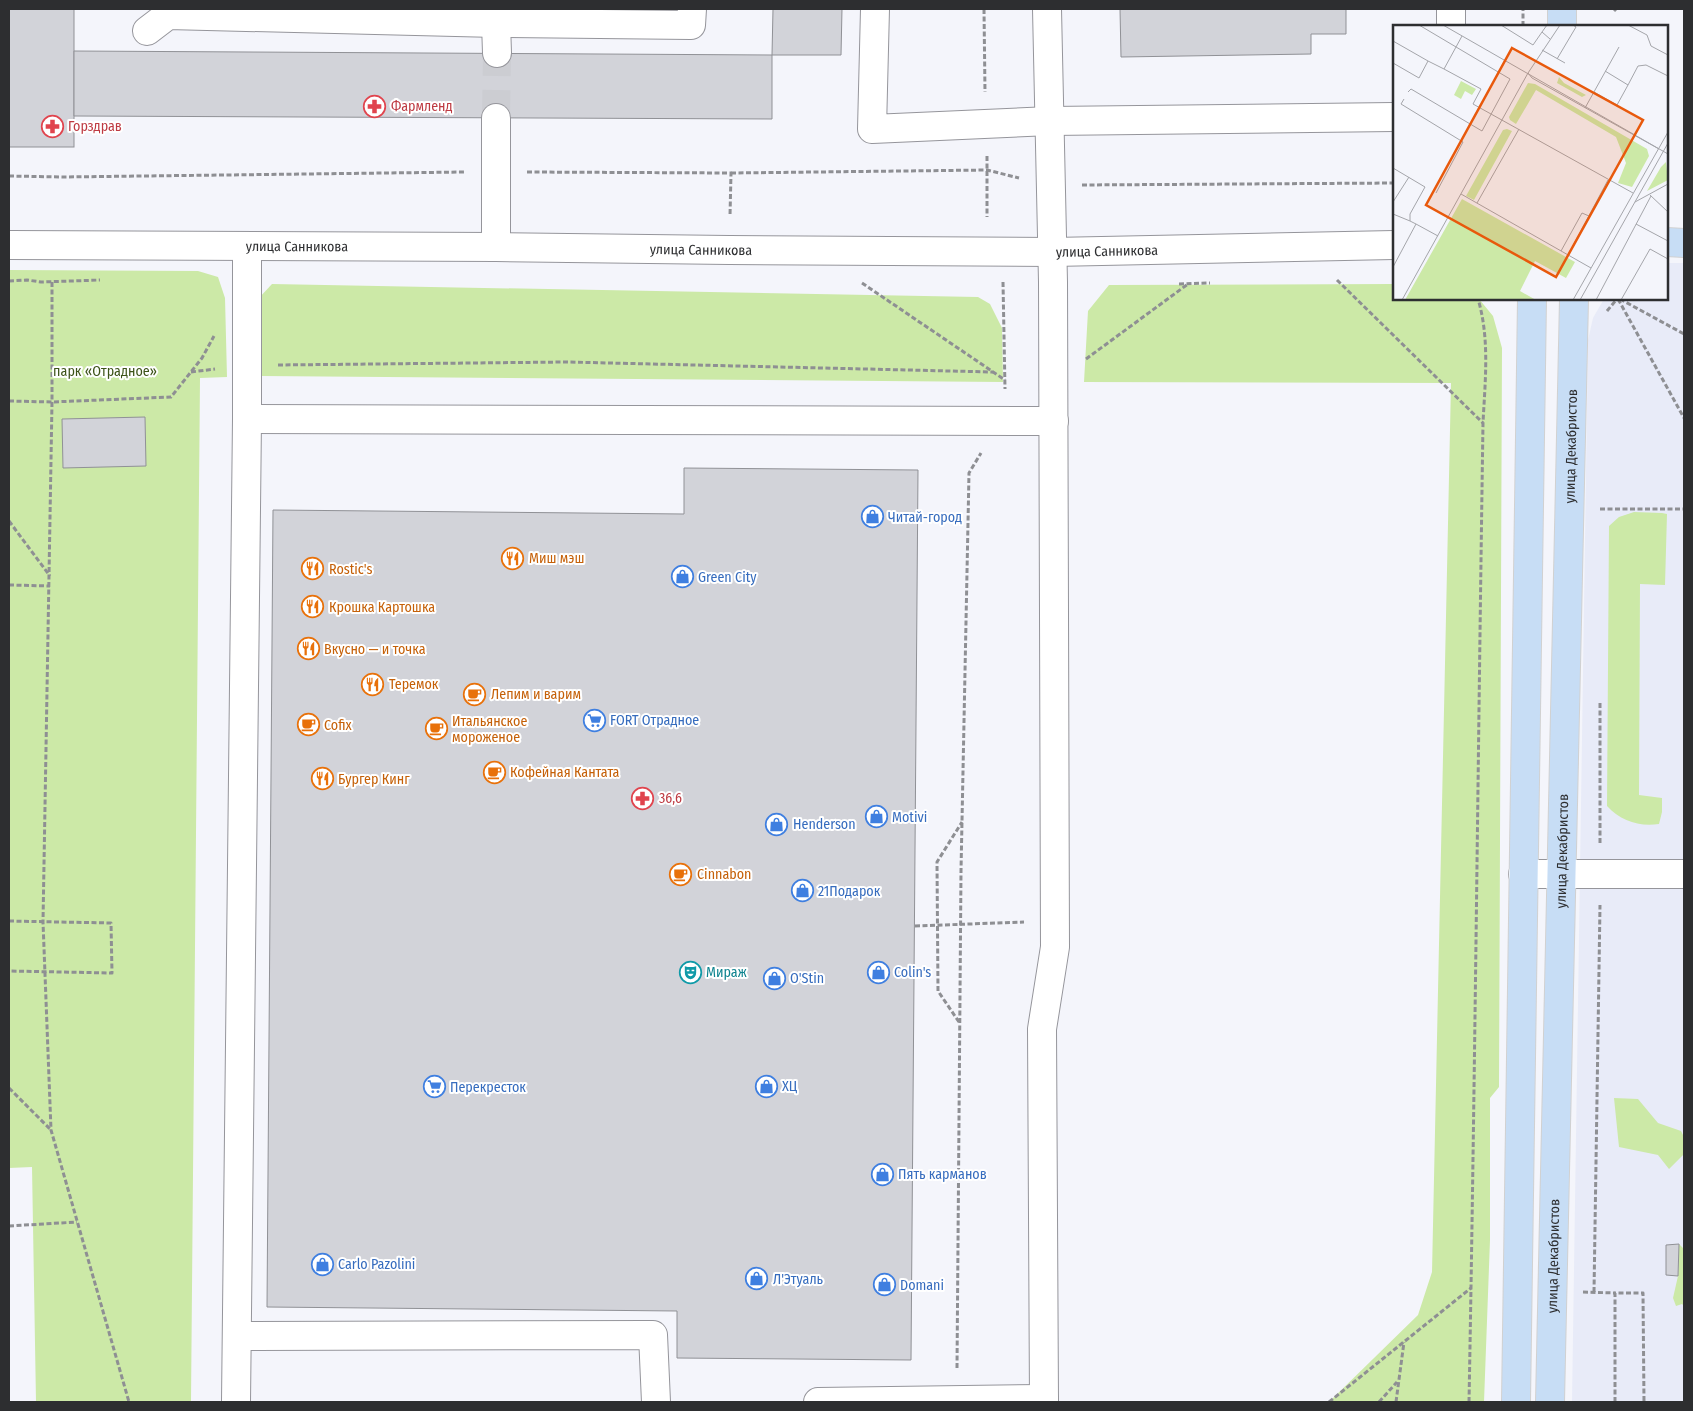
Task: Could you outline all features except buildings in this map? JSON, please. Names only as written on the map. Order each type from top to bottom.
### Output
[{"type":"main road","points":[[1562,9],[1562,25]]},
{"type":"main road","points":[[1668,242],[1684,243]]},
{"type":"main road","points":[[1516,1402],[1532,300]]},
{"type":"main road","name":"улица Декабристов","points":[[1550,1402],[1574,300]]},
{"type":"street","points":[[147,30],[168,15],[496,23],[691,25],[692,9]]},
{"type":"street","points":[[875,9],[872,129],[1050,121],[1393,117]]},
{"type":"street","points":[[818,1402],[1044,1401],[1042,1029],[1055,947],[1053,252],[1047,9]]},
{"type":"street","points":[[1451,9],[1451,25]]},
{"type":"street","points":[[496,23],[497,54]]},
{"type":"street","points":[[496,118],[496,246]]},
{"type":"street","name":"улица Санникова","points":[[9,246],[496,246],[1053,252],[1393,245]]},
{"type":"street","points":[[236,1402],[247,419],[247,247]]},
{"type":"street","points":[[247,419],[1054,421]]},
{"type":"street","points":[[1523,874],[1684,874]]},
{"type":"street","points":[[237,1336],[653,1335],[656,1402]]},
{"type":"path","points":[[1523,9],[1523,25]]},
{"type":"path","points":[[987,170],[987,217]]},
{"type":"path","points":[[9,176],[496,172],[731,173],[730,216]]},
{"type":"path","points":[[857,280],[1005,380]]},
{"type":"path","points":[[1337,280],[1483,423]]},
{"type":"path","points":[[957,1376],[960,925],[969,473],[1006,412],[1003,281]]},
{"type":"path","points":[[52,282],[50,586],[43,922],[51,1130],[129,1402]]},
{"type":"path","points":[[1085,360],[1188,284]]},
{"type":"path","points":[[1469,1402],[1485,327],[1478,300]]},
{"type":"path","points":[[1606,312],[1617,300]]},
{"type":"path","points":[[1619,300],[1684,418]]},
{"type":"path","points":[[1620,300],[1684,334]]},
{"type":"path","points":[[9,401],[52,402],[172,397],[202,358],[216,333]]},
{"type":"path","points":[[191,372],[247,366],[568,362],[992,372]]},
{"type":"path","points":[[1599,500],[1599,509],[1684,509]]},
{"type":"path","points":[[9,521],[50,577]]},
{"type":"path","points":[[9,586],[50,586]]},
{"type":"path","points":[[1594,1292],[1600,874],[1600,697]]},
{"type":"path","points":[[960,1023],[938,991],[937,862],[962,821]]},
{"type":"path","points":[[915,926],[1055,920]]},
{"type":"path","points":[[9,921],[111,923],[112,973],[9,971]]},
{"type":"path","points":[[9,1088],[51,1130]]},
{"type":"path","points":[[9,1226],[76,1222]]},
{"type":"path","points":[[1329,1402],[1471,1288]]},
{"type":"path","points":[[1580,1292],[1643,1293],[1644,1402]]},
{"type":"path","points":[[1615,1293],[1615,1402]]},
{"type":"path","points":[[1396,1402],[1397,1382],[1404,1341]]},
{"type":"path","points":[[1380,1402],[1397,1382]]},
{"type":"shaded area","points":[[1668,263],[1684,263],[1684,1402],[1572,1402],[1588,340],[1593,318],[1603,300],[1668,300]]},
{"type":"green space","name":"парк «Отрадное»","points":[[9,270],[198,271],[218,277],[225,298],[227,377],[200,378],[191,1402],[36,1402],[32,1167],[9,1168]]},
{"type":"green space","points":[[272,284],[978,297],[990,304],[1002,328],[1003,382],[261,376],[259,298]]},
{"type":"green space","points":[[1393,284],[1393,300],[1480,300],[1493,316],[1502,348],[1499,1087],[1490,1098],[1490,1240],[1484,1402],[1329,1402],[1418,1315],[1432,1272],[1451,383],[1084,382],[1088,311],[1109,285]]},
{"type":"green space","points":[[1634,512],[1667,514],[1665,585],[1640,584],[1639,795],[1662,798],[1662,812],[1659,824],[1652,825],[1631,822],[1618,816],[1607,806],[1609,526],[1619,517]]},
{"type":"green space","points":[[1614,1098],[1638,1099],[1658,1123],[1681,1131],[1684,1137],[1684,1154],[1669,1169],[1658,1155],[1619,1147]]},
{"type":"green space","points":[[1679,1244],[1684,1249],[1684,1306],[1682,1304],[1676,1306],[1673,1298],[1678,1276]]},
{"type":"tunnel","points":[[496,118],[497,53]]},
{"type":"place","name":"Фармленд","points":[[375,106]]},
{"type":"place","name":"Горздрав","points":[[52,126]]},
{"type":"place","name":"Читай-город","points":[[872,517]]},
{"type":"place","name":"Миш мэш","points":[[513,558]]},
{"type":"place","name":"Rostic's","points":[[313,569]]},
{"type":"place","name":"Green City","points":[[682,577]]},
{"type":"place","name":"Крошка Картошка","points":[[313,607]]},
{"type":"place","name":"Вкусно — и точка","points":[[308,649]]},
{"type":"place","name":"Теремок","points":[[373,684]]},
{"type":"place","name":"Лепим и варим","points":[[475,694]]},
{"type":"place","name":"FORT Отрадное","points":[[594,720]]},
{"type":"place","name":"Cofix","points":[[308,725]]},
{"type":"place","name":"Итальянское мороженое","points":[[436,729]]},
{"type":"place","name":"Кофейная Кантата","points":[[494,772]]},
{"type":"place","name":"Бургер Кинг","points":[[322,779]]},
{"type":"place","name":"36,6","points":[[643,798]]},
{"type":"place","name":"Motivi","points":[[876,817]]},
{"type":"place","name":"Henderson","points":[[777,824]]},
{"type":"place","name":"Cinnabon","points":[[681,874]]},
{"type":"place","name":"21Подарок","points":[[802,891]]},
{"type":"place","name":"Мираж","points":[[690,972]]},
{"type":"place","name":"Colin's","points":[[878,972]]},
{"type":"place","name":"O'Stin","points":[[774,978]]},
{"type":"place","name":"ХЦ","points":[[766,1086]]},
{"type":"place","name":"Перекресток","points":[[434,1087]]},
{"type":"place","name":"Пять карманов","points":[[882,1174]]},
{"type":"place","name":"Carlo Pazolini","points":[[322,1264]]},
{"type":"place","name":"Л'Этуаль","points":[[757,1279]]},
{"type":"place","name":"Domani","points":[[884,1285]]}]
